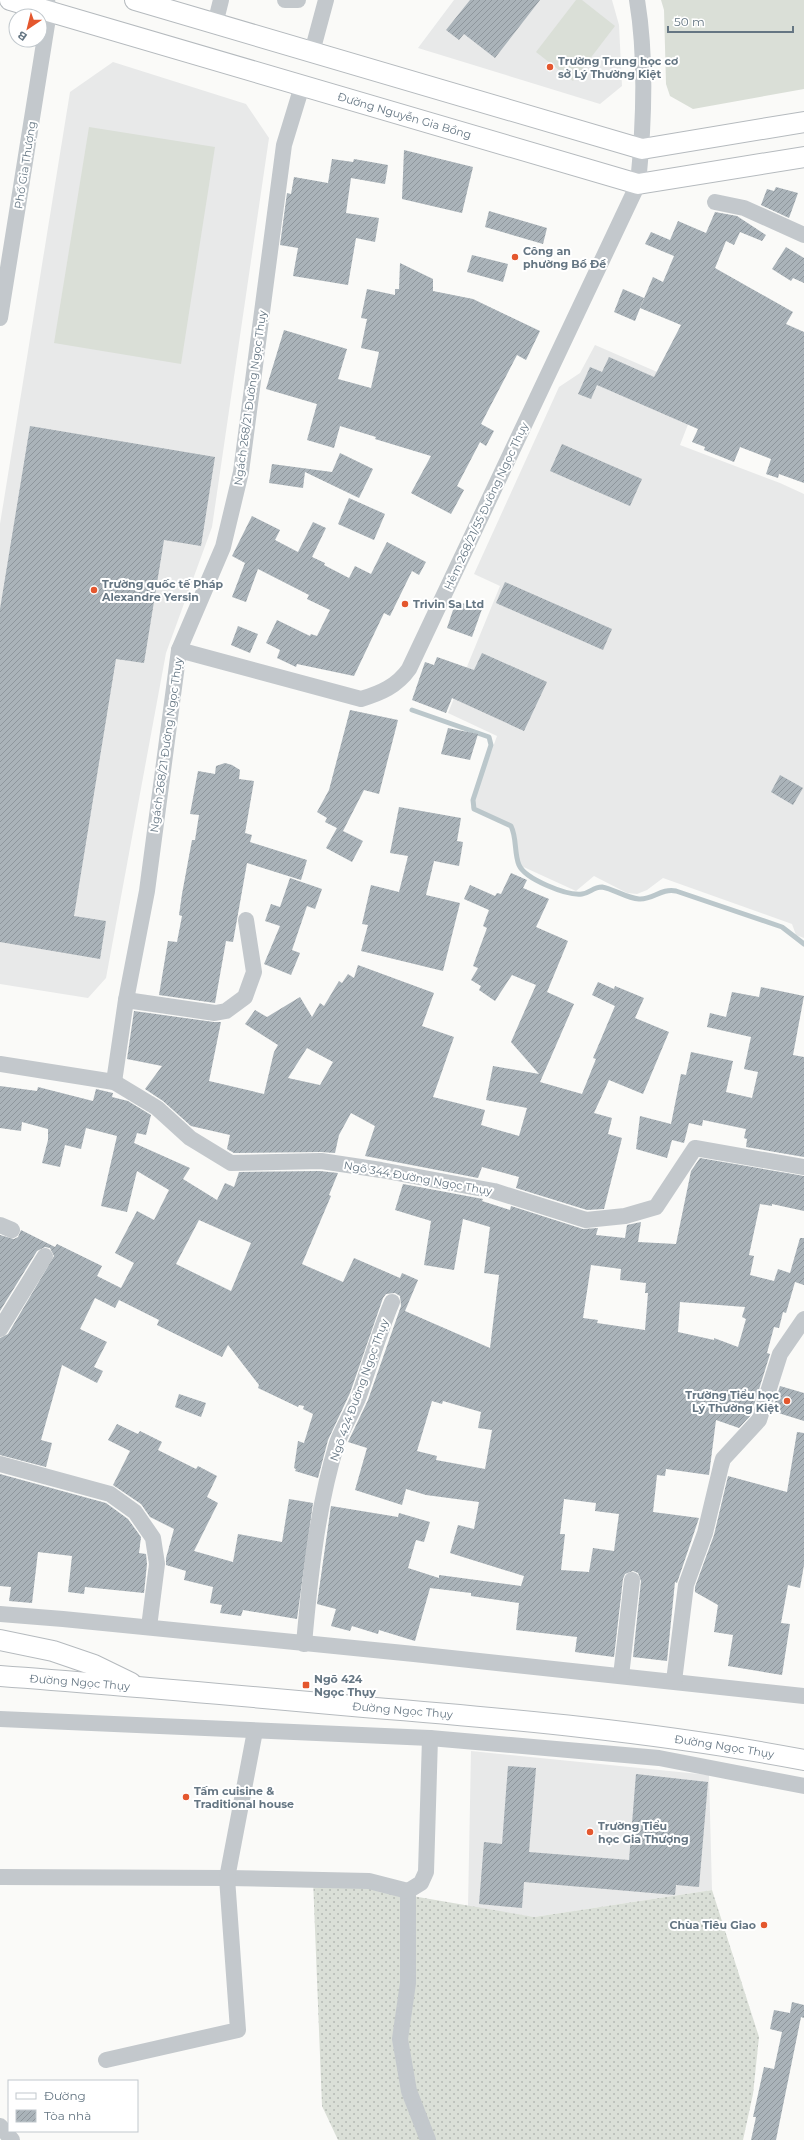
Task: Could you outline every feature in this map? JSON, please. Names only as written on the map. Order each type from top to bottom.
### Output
[{"type":"main road","name":"Đường Nguyễn Gia Bồng","points":[[10,0],[48,6],[302,86],[638,184],[804,157]]},
{"type":"main road","points":[[135,0],[642,149],[804,122]]},
{"type":"main road","points":[[0,1640],[52,1651],[94,1665],[142,1688]]},
{"type":"main road","name":"Đường Ngọc Thụy","points":[[0,1676],[524,1721],[734,1747],[804,1760]]},
{"type":"street","points":[[215,24],[221,0]]},
{"type":"street","points":[[286,0],[291,2],[298,0]]},
{"type":"street","points":[[312,52],[326,0]]},
{"type":"street","name":"Hẻm 268/21/55 Đường Ngọc Thụy","points":[[179,650],[361,699],[380,693],[403,678],[419,648],[638,184],[642,149],[643,74],[636,0]]},
{"type":"street","name":"Phố Gia Thượng","points":[[0,318],[48,6]]},
{"type":"street","name":"Ngách 268/21 Đường Ngọc Thụy","points":[[114,1082],[126,1000],[147,891],[179,650],[223,547],[241,472],[284,145],[302,86]]},
{"type":"street","points":[[715,202],[744,208],[804,235]]},
{"type":"street","points":[[126,1000],[215,1013],[226,1011],[235,1006],[245,997],[254,972],[246,920]]},
{"type":"street","points":[[0,1064],[114,1082]]},
{"type":"street","name":"Ngõ 344 Đường Ngọc Thụy","points":[[114,1082],[157,1108],[190,1138],[231,1163],[321,1161],[381,1170],[494,1191],[586,1220],[625,1216],[656,1207],[695,1148],[804,1167]]},
{"type":"street","points":[[0,1330],[45,1256]]},
{"type":"street","name":"Ngõ 424 Đường Ngọc Thụy","points":[[304,1644],[313,1550],[334,1457],[338,1442],[358,1398],[378,1333],[392,1302]]},
{"type":"street","points":[[674,1681],[686,1585],[705,1533],[723,1459],[759,1420],[780,1354],[804,1319]]},
{"type":"street","points":[[0,1464],[110,1494],[135,1512],[153,1538],[157,1564],[149,1627]]},
{"type":"street","points":[[621,1676],[632,1580]]},
{"type":"street","points":[[0,1614],[149,1627],[674,1681],[804,1696]]},
{"type":"street","name":"Đường Ngọc Thụy","points":[[0,1719],[430,1738],[659,1758],[804,1786]]},
{"type":"street","points":[[106,2060],[238,2030],[227,1878],[255,1731]]},
{"type":"street","points":[[0,1877],[227,1878],[369,1881],[408,1891],[421,1883],[426,1872],[430,1738]]},
{"type":"street","points":[[408,1891],[408,1982],[400,2039],[409,2091],[428,2140]]},
{"type":"street","points":[[0,2126],[12,2140]]},
{"type":"shaded area","name":"Trường Trung học cơ sở Lý Thường Kiệt","points":[[454,0],[612,0],[619,25],[622,86],[600,104],[418,48]]},
{"type":"shaded area","points":[[576,0],[582,0],[615,26],[573,81],[536,52]]},
{"type":"shaded area","points":[[661,0],[804,0],[804,89],[693,109],[670,96],[666,84],[664,10]]},
{"type":"shaded area","name":"Trường quốc tế Pháp Alexandre Yersin","points":[[113,62],[246,104],[269,138],[212,527],[166,653],[106,978],[88,998],[0,984],[0,524],[70,92]]},
{"type":"shaded area","points":[[89,127],[215,147],[181,364],[54,343]]},
{"type":"shaded area","points":[[595,345],[701,391],[680,445],[780,483],[804,494],[804,938],[796,935],[792,924],[663,878],[647,890],[637,894],[627,893],[594,876],[576,891],[517,864],[511,826],[471,808],[497,736],[448,713],[500,586],[474,574],[559,387],[580,373]]},
{"type":"shaded area","name":"Trường Tiểu học Gia Thượng","points":[[471,1751],[709,1775],[712,1890],[534,1917],[468,1908]]},
{"type":"shaded area","points":[[313,1879],[534,1917],[712,1890],[759,2037],[753,2094],[743,2140],[338,2140],[322,2106]]},
{"type":"building","points":[[470,0],[540,0],[495,58],[464,34],[459,40],[446,30]]},
{"type":"building","points":[[404,150],[473,167],[462,213],[402,199]]},
{"type":"building","points":[[332,159],[353,162],[354,159],[388,165],[385,184],[351,178],[346,213],[379,218],[375,242],[356,238],[348,285],[293,276],[298,248],[280,245],[287,193],[291,194],[294,177],[328,183]]},
{"type":"building","points":[[776,187],[798,193],[789,218],[761,205],[767,189],[774,191]]},
{"type":"building","points":[[489,211],[547,228],[543,244],[485,227]]},
{"type":"building","points":[[715,212],[737,216],[766,235],[762,241],[740,232],[734,245],[726,241],[715,268],[793,312],[786,324],[804,332],[804,483],[779,474],[778,478],[766,474],[771,459],[740,447],[734,462],[704,450],[705,447],[692,442],[698,429],[597,385],[591,399],[578,394],[590,367],[602,372],[609,357],[654,377],[681,325],[640,308],[653,277],[663,282],[674,256],[645,244],[651,232],[670,240],[678,221],[706,233]]},
{"type":"building","points":[[786,247],[804,258],[804,283],[793,278],[791,281],[772,269]]},
{"type":"building","points":[[472,255],[508,264],[503,282],[467,272]]},
{"type":"building","points":[[400,263],[433,279],[433,291],[473,299],[540,331],[526,360],[517,355],[481,424],[494,431],[486,446],[480,442],[457,486],[464,490],[451,514],[411,493],[431,456],[375,439],[376,437],[340,426],[334,448],[307,440],[317,404],[266,389],[284,330],[347,349],[338,379],[371,388],[379,352],[361,348],[367,319],[361,318],[367,289],[395,295],[395,289],[399,289]]},
{"type":"building","points":[[623,289],[644,298],[635,321],[614,312]]},
{"type":"building","points":[[30,426],[215,457],[201,546],[164,540],[144,663],[116,659],[74,916],[106,921],[100,959],[0,942],[0,609]]},
{"type":"building","points":[[562,444],[642,479],[630,506],[550,471]]},
{"type":"building","points":[[340,453],[373,469],[359,498],[305,472],[303,488],[269,483],[272,464],[332,472]]},
{"type":"building","points":[[349,498],[385,514],[374,540],[338,524]]},
{"type":"building","points":[[252,516],[280,530],[275,540],[298,552],[313,522],[326,528],[312,557],[349,578],[355,566],[371,574],[387,542],[426,562],[419,575],[412,571],[390,616],[384,613],[354,676],[297,664],[296,667],[277,658],[280,650],[266,643],[277,620],[310,636],[311,634],[317,636],[330,610],[307,599],[309,595],[258,569],[246,602],[232,597],[245,563],[232,556]]},
{"type":"building","points":[[505,582],[612,629],[603,650],[496,603]]},
{"type":"building","points":[[456,601],[482,609],[472,637],[447,628]]},
{"type":"building","points":[[238,626],[258,634],[250,653],[231,645]]},
{"type":"building","points":[[482,653],[547,682],[524,731],[452,698],[446,713],[412,700],[425,662],[434,665],[437,657],[474,670]]},
{"type":"building","points":[[350,710],[398,720],[379,794],[364,790],[343,831],[363,841],[352,862],[326,848],[337,828],[325,822],[327,818],[317,812],[329,790]]},
{"type":"building","points":[[448,728],[478,734],[470,760],[441,754]]},
{"type":"building","points":[[225,763],[240,770],[239,779],[254,781],[245,833],[252,835],[250,842],[307,860],[301,880],[247,863],[233,942],[226,941],[215,1003],[159,995],[168,941],[177,942],[182,916],[179,915],[182,894],[192,840],[195,840],[199,815],[190,814],[198,771],[215,774],[216,766]]},
{"type":"building","points":[[780,775],[803,788],[793,805],[771,792]]},
{"type":"building","points":[[399,807],[461,818],[457,841],[463,842],[459,866],[434,861],[426,895],[460,903],[443,971],[361,951],[368,925],[362,924],[371,885],[399,892],[408,856],[390,853]]},
{"type":"building","points":[[511,873],[527,880],[523,888],[549,899],[536,927],[568,941],[547,992],[574,1004],[540,1082],[582,1094],[596,1059],[593,1058],[615,1006],[592,995],[598,982],[614,989],[615,986],[644,998],[635,1018],[669,1032],[643,1094],[609,1080],[594,1113],[612,1118],[608,1134],[622,1138],[604,1209],[587,1210],[516,1188],[519,1177],[482,1167],[478,1178],[365,1156],[375,1126],[351,1113],[339,1135],[335,1153],[234,1153],[227,1149],[230,1135],[191,1126],[163,1101],[145,1089],[162,1066],[127,1059],[134,1011],[221,1022],[209,1081],[264,1094],[274,1052],[278,1045],[245,1024],[255,1010],[267,1017],[300,997],[312,1017],[320,1003],[324,1006],[339,981],[342,983],[348,974],[354,978],[358,965],[434,993],[422,1026],[454,1037],[433,1097],[485,1110],[481,1125],[519,1136],[527,1108],[486,1100],[493,1066],[539,1074],[511,1042],[536,985],[512,975],[495,1001],[479,990],[481,986],[471,980],[478,968],[473,966],[487,928],[483,926],[489,910],[464,899],[470,885],[495,896],[497,893],[501,894]],"holes":[[[307,1048],[333,1062],[320,1085],[288,1078]]]},
{"type":"building","points":[[290,878],[322,889],[315,909],[307,906],[292,950],[300,953],[291,975],[264,964],[280,926],[265,921],[271,904],[280,907]]},
{"type":"building","points":[[761,987],[804,996],[793,1055],[804,1057],[804,1157],[746,1147],[747,1139],[744,1138],[746,1129],[703,1120],[702,1126],[689,1123],[684,1143],[672,1140],[667,1158],[636,1149],[640,1116],[671,1124],[681,1074],[686,1075],[691,1052],[733,1061],[726,1092],[752,1098],[758,1072],[744,1069],[751,1037],[707,1027],[710,1013],[726,1017],[732,992],[759,997]]},
{"type":"building","points":[[0,1086],[37,1091],[38,1087],[93,1101],[96,1089],[113,1093],[112,1097],[128,1101],[151,1115],[146,1135],[137,1133],[134,1143],[190,1168],[183,1179],[217,1200],[225,1183],[234,1187],[239,1172],[320,1171],[338,1173],[329,1195],[331,1196],[302,1264],[343,1282],[354,1258],[400,1278],[402,1273],[418,1280],[405,1311],[490,1348],[499,1275],[484,1273],[490,1227],[463,1219],[454,1270],[424,1265],[431,1221],[395,1210],[403,1184],[483,1199],[482,1201],[510,1210],[511,1206],[583,1229],[598,1228],[596,1235],[625,1238],[627,1225],[641,1222],[638,1242],[676,1244],[691,1171],[700,1158],[804,1176],[804,1211],[772,1204],[772,1206],[760,1204],[749,1255],[754,1256],[750,1275],[774,1281],[778,1269],[790,1273],[800,1238],[804,1238],[804,1285],[795,1282],[786,1313],[783,1312],[779,1328],[774,1327],[767,1353],[770,1354],[751,1415],[739,1428],[716,1420],[709,1475],[666,1469],[665,1476],[657,1475],[653,1512],[699,1518],[677,1583],[675,1582],[667,1661],[633,1657],[641,1581],[638,1573],[633,1571],[625,1574],[623,1579],[614,1657],[575,1652],[577,1637],[516,1630],[519,1603],[471,1596],[471,1593],[430,1588],[415,1641],[379,1630],[378,1634],[352,1626],[350,1631],[331,1626],[336,1609],[317,1604],[331,1506],[398,1517],[399,1513],[430,1522],[424,1542],[416,1540],[408,1568],[439,1578],[439,1575],[521,1586],[524,1576],[450,1553],[458,1525],[474,1529],[479,1502],[426,1495],[406,1489],[402,1505],[355,1490],[367,1448],[348,1442],[368,1400],[401,1306],[400,1296],[395,1293],[386,1294],[383,1298],[350,1393],[328,1440],[318,1478],[295,1471],[296,1469],[294,1468],[298,1441],[304,1443],[313,1414],[303,1409],[304,1406],[299,1405],[298,1407],[258,1388],[259,1385],[228,1345],[222,1357],[157,1325],[159,1320],[119,1300],[115,1308],[95,1298],[80,1329],[107,1342],[94,1367],[103,1371],[97,1383],[62,1365],[41,1440],[52,1443],[46,1467],[0,1455],[0,1338],[8,1334],[54,1256],[50,1248],[45,1247],[37,1251],[0,1311],[0,1235],[14,1239],[18,1237],[21,1230],[55,1247],[57,1244],[102,1266],[97,1276],[121,1288],[134,1263],[115,1253],[137,1211],[154,1220],[169,1190],[137,1171],[127,1212],[101,1206],[117,1136],[86,1128],[81,1149],[65,1145],[60,1167],[42,1163],[48,1140],[48,1129],[22,1122],[21,1131],[0,1128]],"holes":[[[199,1220],[251,1243],[231,1291],[176,1264]],[[591,1265],[621,1269],[620,1280],[646,1283],[645,1293],[648,1293],[645,1330],[597,1323],[598,1320],[583,1318]],[[680,1302],[745,1307],[742,1317],[746,1319],[738,1347],[714,1338],[714,1340],[678,1332]],[[432,1401],[442,1404],[443,1401],[481,1412],[478,1428],[492,1430],[485,1469],[436,1460],[437,1456],[417,1451]],[[564,1499],[596,1503],[595,1511],[619,1514],[614,1551],[593,1548],[589,1572],[561,1570],[565,1534],[560,1534]]]},
{"type":"building","name":"Trường Tiểu học Lý Thường Kiệt","points":[[780,1386],[804,1393],[804,1421],[772,1411]]},
{"type":"building","points":[[179,1394],[206,1403],[201,1417],[175,1407]]},
{"type":"building","points":[[117,1424],[138,1434],[140,1431],[162,1442],[158,1450],[196,1469],[198,1466],[217,1476],[207,1497],[218,1503],[194,1551],[233,1562],[238,1534],[282,1542],[289,1499],[313,1503],[297,1619],[243,1610],[241,1616],[220,1613],[222,1605],[210,1603],[213,1587],[184,1580],[186,1571],[166,1565],[166,1558],[174,1529],[150,1517],[141,1504],[113,1485],[130,1451],[108,1440]]},
{"type":"building","points":[[797,1432],[804,1433],[804,1565],[800,1588],[788,1585],[781,1623],[790,1624],[782,1675],[728,1666],[733,1635],[714,1632],[718,1605],[695,1592],[695,1587],[714,1535],[728,1476],[787,1492]]},
{"type":"building","points":[[0,1474],[106,1503],[128,1519],[141,1537],[139,1553],[146,1554],[147,1564],[144,1593],[85,1587],[84,1594],[68,1592],[72,1556],[38,1552],[32,1603],[9,1601],[11,1587],[0,1586]]},
{"type":"building","points":[[508,1766],[536,1768],[529,1852],[629,1860],[636,1774],[708,1782],[699,1887],[676,1885],[675,1895],[524,1882],[522,1908],[479,1904],[484,1842],[502,1844]]},
{"type":"building","points":[[792,2002],[804,2005],[804,2018],[801,2017],[776,2140],[751,2140],[756,2117],[753,2117],[764,2067],[774,2069],[782,2032],[770,2029],[774,2010],[790,2013]]},
{"type":"waterway","points":[[412,710],[489,737],[491,745],[473,800],[474,809],[511,826],[519,865],[529,876],[547,886],[575,894],[582,894],[602,887],[629,897],[644,899],[661,892],[676,891],[782,927],[804,944]]},
{"type":"place","name":"Trường Trung học cơ sở Lý Thường Kiệt","points":[[550,67]]},
{"type":"place","name":"Công an phường Bồ Đề","points":[[515,257]]},
{"type":"place","name":"Trường quốc tế Pháp Alexandre Yersin","points":[[94,590]]},
{"type":"place","name":"Trivin Sa Ltd","points":[[405,604]]},
{"type":"place","name":"Trường Tiểu học Lý Thường Kiệt","points":[[787,1401]]},
{"type":"place","name":"Ngõ 424 Ngọc Thụy","points":[[306,1685]]},
{"type":"place","name":"Tấm cuisine & Traditional house","points":[[186,1797]]},
{"type":"place","name":"Trường Tiểu học Gia Thượng","points":[[590,1832]]},
{"type":"place","name":"Chùa Tiêu Giao","points":[[764,1925]]}]
